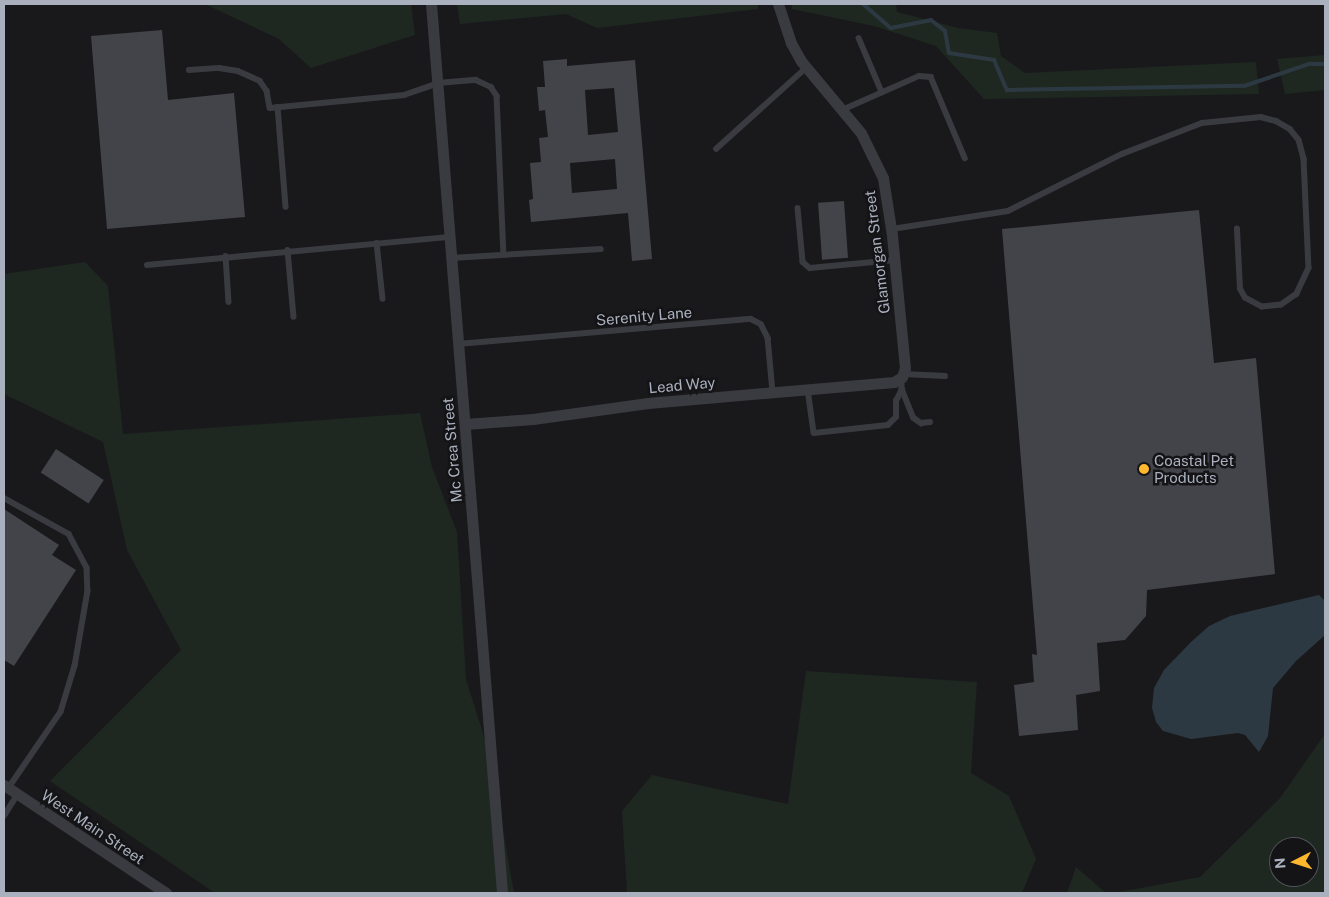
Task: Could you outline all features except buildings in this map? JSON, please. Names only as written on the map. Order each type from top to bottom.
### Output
[{"type":"street","name":"Mc Crea Street","points":[[431,4],[502,893]]},
{"type":"street","name":"Glamorgan Street","points":[[778,4],[791,43],[806,68],[861,133],[877,161],[886,190],[892,229],[903,376]]},
{"type":"street","name":"Lead Way","points":[[465,424],[773,392],[894,382],[903,376]]},
{"type":"street","name":"West Main Street","points":[[10,789],[166,893]]},
{"type":"lane","points":[[859,38],[882,92]]},
{"type":"lane","points":[[189,70],[219,68],[238,70],[260,81],[267,92],[270,108],[404,95],[438,83],[476,80],[491,87],[497,96],[504,255]]},
{"type":"lane","points":[[716,149],[806,68]]},
{"type":"lane","points":[[842,110],[919,76],[931,77],[965,158]]},
{"type":"lane","points":[[278,108],[286,207]]},
{"type":"lane","points":[[892,229],[1008,211],[1122,154],[1202,123],[1261,117],[1276,121],[1290,128],[1299,140],[1304,159],[1308,268],[1297,294],[1281,305],[1262,307],[1248,302],[1240,289],[1237,229]]},
{"type":"lane","points":[[798,208],[803,262],[810,268],[895,260]]},
{"type":"lane","points":[[147,265],[288,250],[450,237]]},
{"type":"lane","points":[[377,243],[382,299]]},
{"type":"lane","points":[[452,258],[602,249]]},
{"type":"lane","points":[[288,250],[294,316]]},
{"type":"lane","points":[[226,256],[229,302]]},
{"type":"lane","name":"Serenity Lane","points":[[458,344],[751,319],[761,324],[768,338],[773,392]]},
{"type":"lane","points":[[808,389],[814,433],[888,425],[896,417],[896,401],[902,390],[903,376],[945,376]]},
{"type":"lane","points":[[902,390],[914,418],[921,423],[930,422]]},
{"type":"lane","points":[[4,498],[69,534],[87,568],[88,591],[75,666],[60,712],[10,789],[4,816]]},
{"type":"shaded area","points":[[205,4],[411,4],[415,35],[311,68],[279,39]]},
{"type":"shaded area","points":[[457,4],[758,4],[758,9],[597,28],[566,14],[460,24]]},
{"type":"shaded area","points":[[792,4],[896,4],[897,12],[958,28],[997,33],[1001,56],[1025,73],[1256,62],[1259,94],[984,99],[936,46],[874,26],[792,9]]},
{"type":"shaded area","points":[[1325,55],[1325,90],[1285,94],[1277,59]]},
{"type":"shaded area","points":[[85,262],[108,286],[123,434],[420,413],[432,467],[457,532],[466,679],[490,756],[514,893],[215,893],[50,781],[181,650],[127,550],[103,442],[4,394],[4,274]]},
{"type":"shaded area","points":[[1319,595],[1325,601],[1325,635],[1296,661],[1273,688],[1268,736],[1259,752],[1245,735],[1238,733],[1191,739],[1163,731],[1156,722],[1152,708],[1154,688],[1164,670],[1209,626],[1230,616]]},
{"type":"shaded area","points":[[806,671],[977,682],[971,773],[1009,796],[1036,859],[1022,893],[627,893],[622,811],[652,775],[788,804]]},
{"type":"shaded area","points":[[1325,734],[1325,893],[1114,893],[1200,877],[1280,798]]},
{"type":"shaded area","points":[[1076,867],[1106,893],[1067,893]]},
{"type":"waterway","points":[[863,4],[891,28],[931,20],[945,31],[949,53],[994,60],[1007,90],[1244,86],[1309,64],[1325,64]]},
{"type":"place","name":"Coastal Pet Products","points":[[1144,469]]}]
